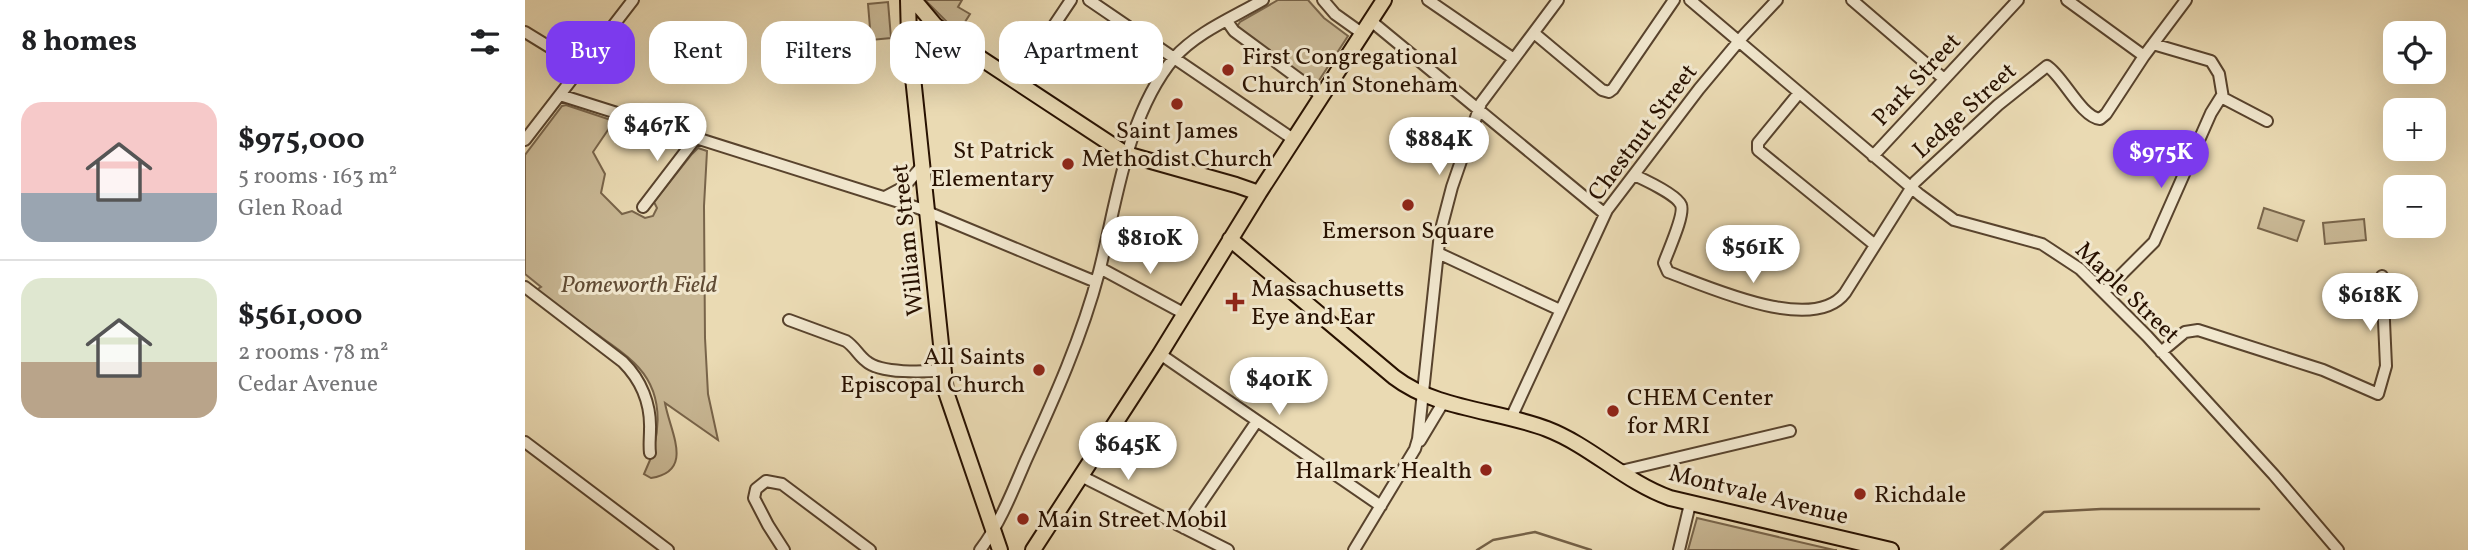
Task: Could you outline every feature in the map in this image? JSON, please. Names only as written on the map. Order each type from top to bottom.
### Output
[{"type":"main road","name":"William Street","points":[[908,0],[909,21]]},
{"type":"main road","points":[[914,0],[932,21]]},
{"type":"main road","points":[[1033,550],[1384,0]]},
{"type":"main road","name":"William Street","points":[[914,84],[943,370],[949,402],[998,543]]},
{"type":"main road","points":[[1019,84],[1126,154],[1259,193]]},
{"type":"main road","name":"Montvale Avenue","points":[[1230,239],[1394,377],[1423,394],[1511,418],[1569,438],[1658,493],[1690,504],[1891,550]]},
{"type":"street","points":[[617,21],[633,0]]},
{"type":"street","points":[[1057,21],[1071,0]]},
{"type":"street","points":[[1089,0],[1293,139]]},
{"type":"street","points":[[980,550],[998,543],[1012,492],[1083,325],[1100,268],[1126,154],[1153,92],[1175,58],[1194,41],[1263,0]]},
{"type":"street","points":[[1322,0],[1335,15],[1363,34]]},
{"type":"street","points":[[1428,0],[1514,59]]},
{"type":"street","points":[[1415,449],[1440,233],[1450,195],[1478,109],[1558,0]]},
{"type":"street","points":[[1534,33],[1607,92],[1613,89],[1674,0]]},
{"type":"street","name":"Maple Street","points":[[1690,0],[1945,215],[1961,223],[2019,237],[2049,248],[2081,269],[2161,352],[2337,547]]},
{"type":"street","name":"Chestnut Street","points":[[1511,418],[1605,214],[1738,41],[1777,0]]},
{"type":"street","points":[[1852,0],[1944,79]]},
{"type":"street","points":[[2067,0],[2144,55],[2186,0]]},
{"type":"street","name":"Park Street","points":[[1873,156],[2014,1]]},
{"type":"street","points":[[1227,21],[1234,31],[1322,96]]},
{"type":"street","points":[[1371,21],[1605,214]]},
{"type":"street","points":[[525,32],[546,45]]},
{"type":"street","points":[[2104,292],[2154,242],[2211,113],[2221,97],[2219,74],[2211,61],[2153,44]]},
{"type":"street","name":"Ledge Street","points":[[1635,174],[1675,198],[1681,205],[1682,213],[1664,263],[1667,271],[1762,305],[1820,310],[1831,306],[1845,293],[1910,188],[1999,105],[2048,66],[2086,111],[2099,119],[2106,114],[2144,55]]},
{"type":"street","points":[[525,140],[569,84]]},
{"type":"street","points":[[1799,93],[1758,143],[1758,150],[1875,245]]},
{"type":"street","points":[[560,95],[885,197],[1096,282]]},
{"type":"street","points":[[2221,97],[2267,121]]},
{"type":"street","points":[[643,207],[695,139]]},
{"type":"street","points":[[885,197],[904,187],[922,166]]},
{"type":"street","points":[[1438,253],[1560,310]]},
{"type":"street","points":[[1100,268],[1185,314]]},
{"type":"street","points":[[2161,352],[2185,332],[2197,330],[2323,370],[2378,394],[2386,359],[2382,276]]},
{"type":"street","points":[[525,287],[623,362],[634,374],[649,409],[650,453]]},
{"type":"street","points":[[789,320],[846,341],[854,346],[865,361],[874,366],[913,371],[943,370]]},
{"type":"street","points":[[1160,354],[1381,506]]},
{"type":"street","points":[[1354,550],[1444,401]]},
{"type":"street","points":[[1184,528],[1257,421]]},
{"type":"street","points":[[1621,471],[1790,430]]},
{"type":"street","points":[[525,442],[667,550]]},
{"type":"street","points":[[1081,476],[1228,550]]},
{"type":"street","points":[[784,550],[754,500],[756,489],[766,481],[782,484],[870,550]]},
{"type":"street","points":[[1679,550],[1690,504]]},
{"type":"green space","points":[[925,0],[962,0],[958,7],[970,14],[966,21],[946,21]]},
{"type":"green space","points":[[1278,0],[1308,0],[1324,18],[1348,36],[1314,88],[1236,28],[1240,22]]},
{"type":"green space","points":[[888,2],[890,38],[876,40],[876,21],[869,21],[868,4]]},
{"type":"green space","name":"Pomeworth Field","points":[[562,106],[614,121],[593,152],[605,174],[601,193],[622,214],[632,211],[645,218],[653,216],[657,208],[654,202],[692,154],[698,148],[707,151],[704,206],[705,338],[708,394],[718,440],[665,403],[676,459],[664,474],[651,478],[644,474],[654,448],[658,420],[657,406],[648,380],[624,354],[536,290],[541,287],[525,274],[525,155]]},
{"type":"green space","points":[[2264,208],[2304,221],[2297,241],[2258,228]]},
{"type":"green space","points":[[2364,219],[2366,240],[2325,244],[2323,223]]},
{"type":"green space","points":[[1697,518],[1834,550],[1688,550]]},
{"type":"waterway","points":[[2001,550],[2044,512],[2101,509],[2259,509]]},
{"type":"waterway","points":[[1477,550],[1493,540],[1535,532],[1591,550]]},
{"type":"place","name":"First Congregational Church in Stoneham","points":[[1228,70]]},
{"type":"place","name":"Saint James Methodist Church","points":[[1177,104]]},
{"type":"place","name":"St Patrick Elementary","points":[[1068,164]]},
{"type":"place","name":"Emerson Square","points":[[1408,205]]},
{"type":"place","name":"Massachusetts Eye and Ear","points":[[1235,302]]},
{"type":"place","name":"All Saints Episcopal Church","points":[[1039,370]]},
{"type":"place","name":"CHEM Center for MRI","points":[[1613,411]]},
{"type":"place","name":"Hallmark Health","points":[[1486,470]]},
{"type":"place","name":"Richdale","points":[[1860,494]]},
{"type":"place","name":"Main Street Mobil","points":[[1023,519]]}]
